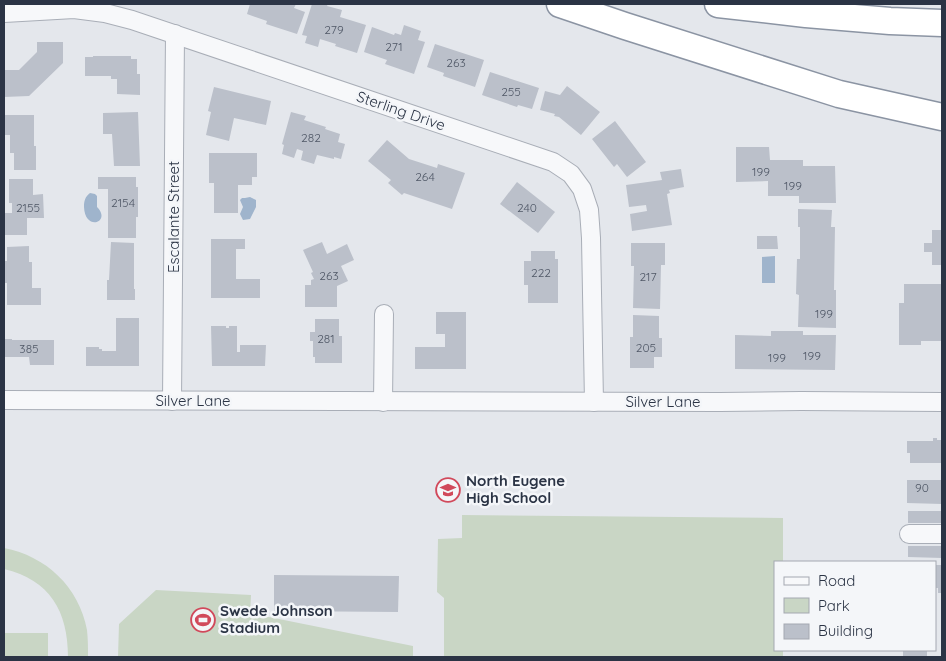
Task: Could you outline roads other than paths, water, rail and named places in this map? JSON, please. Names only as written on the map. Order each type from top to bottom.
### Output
[{"type":"highway","points":[[560,4],[839,94],[942,117]]},
{"type":"highway","points":[[718,4],[890,22],[942,23]]},
{"type":"street","name":"Sterling Drive","points":[[4,13],[74,8],[132,20],[553,162],[571,174],[582,189],[589,210],[594,402]]},
{"type":"street","name":"Escalante Street","points":[[172,401],[175,34]]},
{"type":"street","points":[[383,402],[384,314]]},
{"type":"street","name":"Silver Lane","points":[[4,400],[942,402]]},
{"type":"street","points":[[909,534],[942,534]]},
{"type":"water","points":[[90,193],[97,196],[97,207],[101,212],[100,220],[96,222],[89,220],[85,215],[85,201]]},
{"type":"water","points":[[250,197],[256,200],[256,207],[250,219],[243,220],[240,214],[243,207],[240,200]]},
{"type":"water","points":[[775,256],[775,283],[762,283],[762,257]]},
{"type":"place","name":"North Eugene High School","points":[[448,490]]},
{"type":"place","name":"Swede Johnson Stadium","points":[[203,620]]}]
